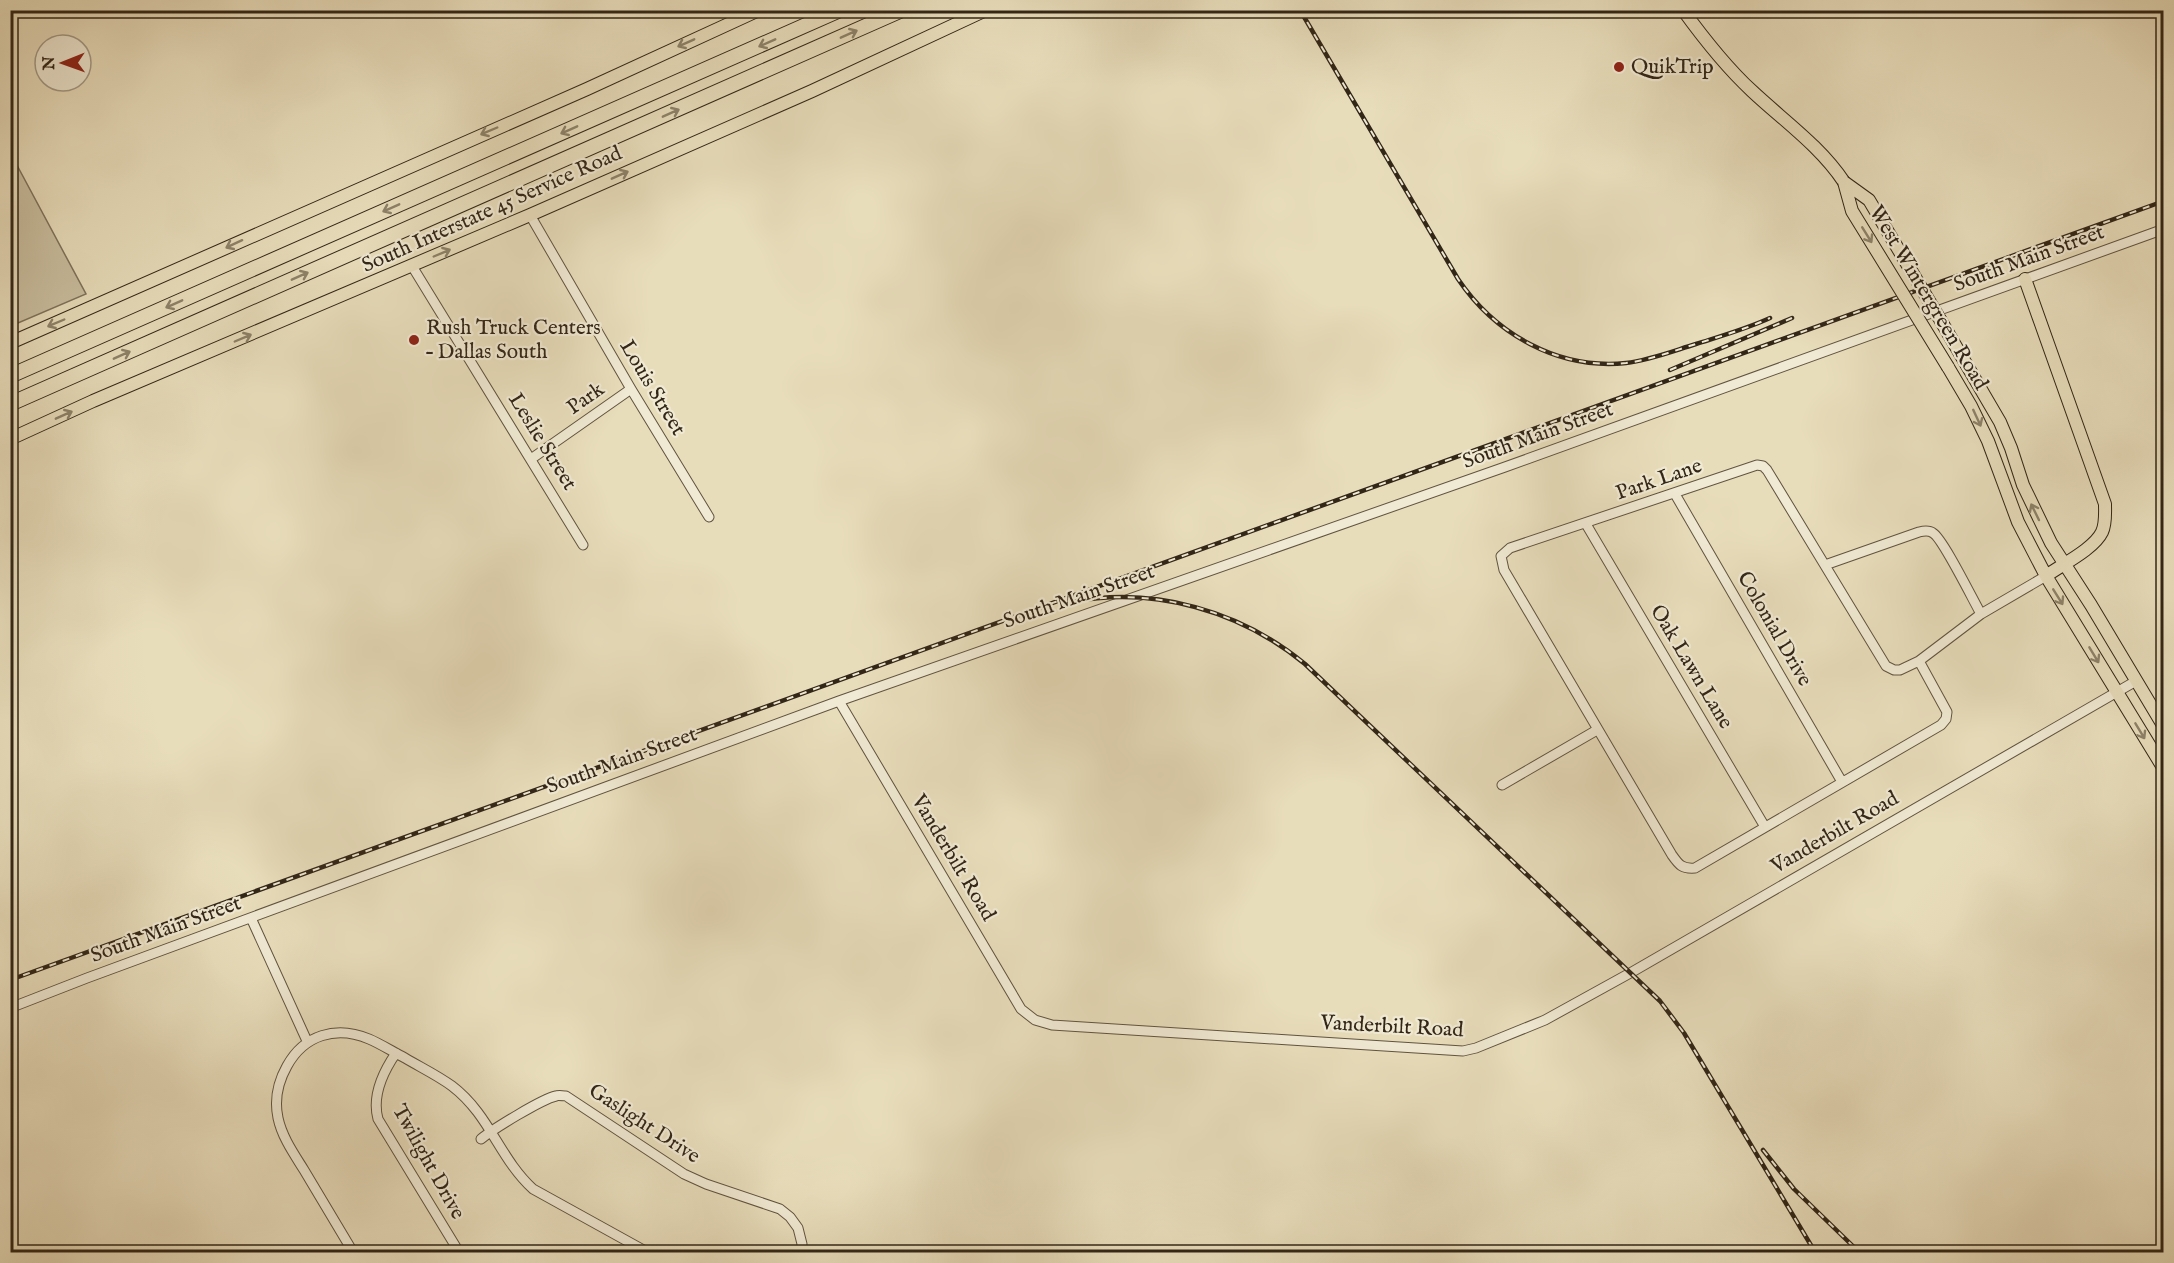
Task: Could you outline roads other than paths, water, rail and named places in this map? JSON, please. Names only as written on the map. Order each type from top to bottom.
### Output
[{"type":"highway","points":[[10,376],[840,10]]},
{"type":"highway","points":[[10,404],[903,10]]},
{"type":"highway","points":[[10,368],[40,363]]},
{"type":"main road","points":[[10,343],[587,89],[759,10]]},
{"type":"main road","name":"South Interstate 45 Service Road","points":[[10,439],[93,401],[530,215],[812,91],[986,10]]},
{"type":"main road","points":[[1683,10],[1706,42],[1744,83],[1812,144],[1834,166],[1844,182]]},
{"type":"main road","name":"West Wintergreen Road","points":[[1844,182],[1869,200],[2001,422],[2027,494],[2051,543],[2163,727]]},
{"type":"main road","name":"West Wintergreen Road","points":[[1844,182],[1852,211],[1948,367],[1988,441],[2018,522],[2046,576],[2163,770]]},
{"type":"main road","points":[[2025,279],[2104,504],[2104,526],[2095,542],[2046,576]]},
{"type":"street","name":"Louis Street","points":[[530,215],[631,389],[709,517]]},
{"type":"street","name":"South Main Street","points":[[10,1008],[839,701],[1494,471],[2163,230]]},
{"type":"street","name":"Leslie Street","points":[[412,266],[584,545]]},
{"type":"street","name":"Park","points":[[531,459],[631,389]]},
{"type":"street","name":"Park Lane","points":[[1919,661],[1947,712],[1946,719],[1934,730],[1695,868],[1686,869],[1679,865],[1597,730],[1501,562],[1501,556],[1510,548],[1757,465],[1763,466],[1886,666],[1894,670],[1900,670],[1919,661],[1981,615],[2046,576]]},
{"type":"street","name":"Colonial Drive","points":[[1675,494],[1842,782]]},
{"type":"street","name":"Oak Lawn Lane","points":[[1586,524],[1765,827]]},
{"type":"street","points":[[1825,565],[1919,532],[1934,533],[1981,615]]},
{"type":"street","name":"Vanderbilt Road","points":[[839,701],[1021,1009],[1035,1020],[1052,1025],[1463,1051],[1545,1020],[2136,681]]},
{"type":"street","points":[[1502,784],[1597,730]]},
{"type":"street","points":[[251,918],[307,1041]]},
{"type":"street","points":[[353,1252],[282,1132],[278,1119],[277,1092],[281,1076],[289,1061],[307,1041],[316,1036],[330,1034],[356,1035],[369,1039],[435,1075],[465,1096],[476,1107],[510,1162],[532,1189],[646,1252]]},
{"type":"street","name":"Twilight Drive","points":[[396,1053],[388,1064],[377,1096],[378,1119],[459,1252]]},
{"type":"street","name":"Gaslight Drive","points":[[481,1139],[490,1131],[547,1100],[557,1095],[566,1096],[684,1174],[706,1184],[780,1209],[798,1228],[802,1244],[801,1252]]},
{"type":"railway","points":[[1300,10],[1458,279],[1473,299],[1509,332],[1553,354],[1576,361],[1601,364],[1626,363],[1670,352],[1770,318]]},
{"type":"railway","points":[[10,980],[2164,201]]},
{"type":"railway","points":[[1670,370],[1792,318]]},
{"type":"railway","points":[[1072,602],[1134,597],[1195,607],[1253,630],[1280,645],[1305,664],[1660,1001],[1684,1033],[1815,1252]]},
{"type":"railway","points":[[1763,1150],[1794,1189],[1859,1252]]},
{"type":"place","name":"QuikTrip","points":[[1619,67]]},
{"type":"place","name":"Rush Truck Centers – Dallas South","points":[[414,340]]}]
